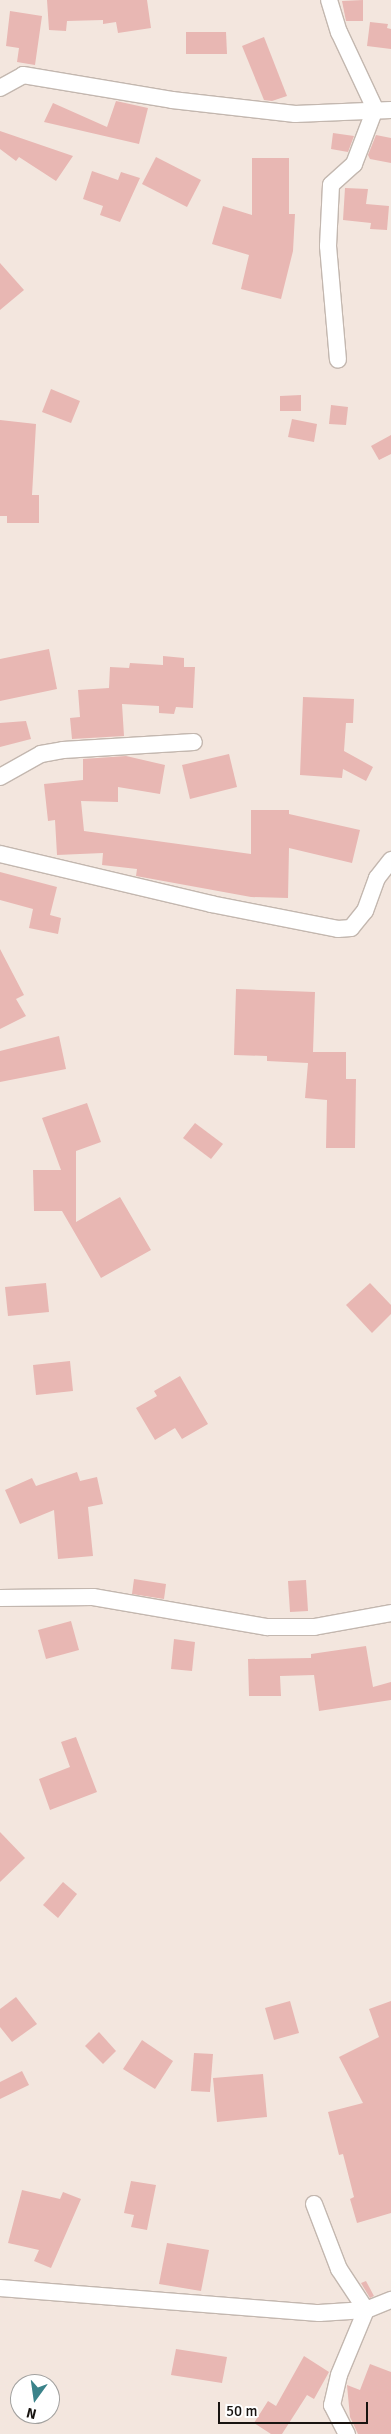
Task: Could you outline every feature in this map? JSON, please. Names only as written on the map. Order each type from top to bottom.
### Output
[{"type":"street","points":[[329,0],[339,32],[383,110]]},
{"type":"street","points":[[0,88],[23,75],[172,100],[296,114],[383,110]]},
{"type":"street","points":[[338,360],[328,246],[331,185],[354,164],[383,110]]},
{"type":"street","points":[[0,777],[41,754],[63,750],[194,742]]},
{"type":"street","points":[[0,854],[211,904],[338,929],[351,928],[366,911],[377,878],[391,860]]},
{"type":"street","points":[[0,1598],[93,1597],[267,1627],[314,1627],[391,1613]]},
{"type":"street","points":[[314,2204],[339,2269],[366,2310]]},
{"type":"street","points":[[0,2288],[318,2313],[366,2310],[391,2300]]},
{"type":"street","points":[[347,2434],[332,2405],[339,2375],[366,2310]]},
{"type":"building","points":[[47,0],[147,0],[151,28],[118,33],[116,22],[103,24],[103,20],[67,21],[66,31],[49,30]]},
{"type":"building","points":[[363,0],[363,21],[346,21],[342,1]]},
{"type":"building","points":[[10,11],[42,16],[35,65],[17,62],[19,48],[6,46]]},
{"type":"building","points":[[370,22],[388,24],[387,28],[391,29],[391,49],[367,46]]},
{"type":"building","points":[[186,32],[226,32],[227,54],[186,54]]},
{"type":"building","points":[[264,37],[287,96],[272,101],[264,100],[242,46]]},
{"type":"building","points":[[116,101],[148,108],[139,144],[44,122],[53,103],[107,127]]},
{"type":"building","points":[[0,131],[73,156],[56,181],[19,157],[16,161],[0,149]]},
{"type":"building","points":[[333,133],[354,136],[348,152],[331,149]]},
{"type":"building","points":[[376,135],[391,138],[391,163],[370,159],[368,155]]},
{"type":"building","points":[[156,157],[201,180],[187,207],[142,184]]},
{"type":"building","points":[[252,158],[289,158],[289,214],[295,214],[293,251],[281,299],[241,289],[249,255],[212,244],[223,206],[252,215]]},
{"type":"building","points":[[92,171],[118,180],[121,172],[140,178],[120,222],[100,215],[103,206],[83,199]]},
{"type":"building","points":[[345,188],[368,189],[366,204],[389,206],[387,230],[370,229],[371,223],[343,220]]},
{"type":"building","points":[[0,263],[24,290],[0,310]]},
{"type":"building","points":[[51,389],[80,401],[71,423],[42,412]]},
{"type":"building","points":[[301,395],[301,411],[280,411],[280,396]]},
{"type":"building","points":[[331,405],[348,407],[346,425],[329,424]]},
{"type":"building","points":[[292,419],[317,424],[314,442],[288,437]]},
{"type":"building","points":[[0,420],[36,424],[32,495],[39,495],[39,523],[7,523],[7,516],[0,516]]},
{"type":"building","points":[[391,435],[391,454],[379,460],[371,446]]},
{"type":"building","points":[[49,649],[57,689],[0,701],[0,659]]},
{"type":"building","points":[[163,656],[184,658],[184,667],[195,667],[193,708],[176,707],[174,714],[159,713],[159,706],[122,704],[124,736],[72,739],[70,718],[80,717],[78,690],[109,688],[110,667],[129,668],[130,663],[163,665]]},
{"type":"building","points":[[303,697],[354,699],[353,723],[346,723],[344,751],[373,767],[366,781],[343,769],[342,778],[300,775]]},
{"type":"building","points":[[26,721],[31,739],[0,747],[0,723]]},
{"type":"building","points":[[229,754],[237,787],[190,799],[182,765]]},
{"type":"building","points":[[126,756],[165,765],[160,794],[118,787],[118,802],[81,801],[84,831],[251,854],[251,810],[289,810],[289,814],[360,830],[352,863],[289,848],[288,898],[251,897],[136,876],[137,869],[102,865],[103,853],[57,855],[55,820],[48,821],[44,784],[83,780],[83,759]]},
{"type":"building","points":[[0,872],[57,887],[50,915],[61,918],[58,934],[29,928],[33,909],[0,900]]},
{"type":"building","points":[[0,949],[24,995],[16,999],[26,1016],[0,1029]]},
{"type":"building","points":[[236,989],[315,992],[313,1052],[346,1052],[346,1079],[356,1079],[355,1148],[326,1148],[327,1100],[305,1098],[308,1063],[267,1061],[267,1056],[234,1055]]},
{"type":"building","points":[[59,1036],[66,1069],[0,1082],[0,1051]]},
{"type":"building","points":[[87,1103],[101,1142],[76,1151],[76,1222],[120,1197],[151,1250],[101,1278],[62,1211],[34,1211],[33,1170],[61,1170],[42,1118]]},
{"type":"building","points":[[195,1123],[223,1144],[211,1159],[183,1138]]},
{"type":"building","points":[[46,1283],[49,1312],[8,1316],[5,1287]]},
{"type":"building","points":[[370,1283],[391,1305],[391,1314],[372,1333],[346,1305]]},
{"type":"building","points":[[70,1361],[73,1391],[36,1395],[33,1365]]},
{"type":"building","points":[[180,1376],[208,1424],[182,1439],[175,1428],[155,1440],[136,1408],[157,1396],[154,1391]]},
{"type":"building","points":[[77,1472],[80,1481],[97,1477],[103,1504],[88,1507],[93,1556],[58,1559],[54,1510],[20,1524],[5,1490],[32,1478],[36,1486]]},
{"type":"building","points":[[134,1579],[166,1584],[164,1599],[132,1594]]},
{"type":"building","points":[[306,1580],[308,1611],[290,1612],[288,1581]]},
{"type":"building","points":[[71,1621],[79,1650],[46,1659],[38,1630]]},
{"type":"building","points":[[174,1639],[195,1642],[192,1671],[171,1669]]},
{"type":"building","points":[[366,1646],[373,1687],[391,1682],[391,1700],[319,1711],[314,1675],[280,1676],[281,1696],[249,1696],[248,1659],[311,1658],[311,1654]]},
{"type":"building","points":[[76,1737],[97,1792],[50,1810],[39,1779],[70,1767],[61,1742]]},
{"type":"building","points":[[0,1832],[25,1858],[0,1882]]},
{"type":"building","points":[[63,1882],[77,1894],[58,1918],[43,1905]]},
{"type":"building","points":[[16,1997],[37,2024],[12,2042],[0,2027],[0,2009]]},
{"type":"building","points":[[290,2001],[299,2033],[274,2040],[265,2008]]},
{"type":"building","points":[[391,2001],[391,2213],[357,2223],[350,2199],[354,2197],[343,2154],[339,2155],[328,2112],[363,2103],[339,2057],[379,2037],[369,2009]]},
{"type":"building","points":[[99,2032],[116,2051],[103,2064],[85,2046]]},
{"type":"building","points":[[142,2040],[173,2061],[155,2089],[123,2069]]},
{"type":"building","points":[[194,2053],[213,2054],[210,2092],[191,2091]]},
{"type":"building","points":[[22,2071],[29,2085],[0,2099],[0,2082]]},
{"type":"building","points":[[263,2074],[267,2117],[217,2122],[213,2078]]},
{"type":"building","points":[[131,2181],[156,2185],[147,2230],[131,2227],[134,2215],[124,2213]]},
{"type":"building","points":[[22,2190],[60,2199],[63,2192],[81,2199],[51,2268],[34,2261],[39,2250],[8,2243]]},
{"type":"building","points":[[167,2243],[209,2250],[201,2291],[159,2284]]},
{"type":"building","points":[[366,2281],[374,2296],[370,2298],[361,2283]]},
{"type":"building","points":[[176,2349],[227,2357],[222,2383],[171,2375]]},
{"type":"building","points":[[304,2356],[329,2372],[314,2399],[307,2395],[282,2434],[271,2434],[254,2423],[268,2401],[276,2406]]},
{"type":"building","points":[[370,2364],[391,2372],[391,2434],[358,2434],[350,2417],[347,2385],[360,2390]]}]
